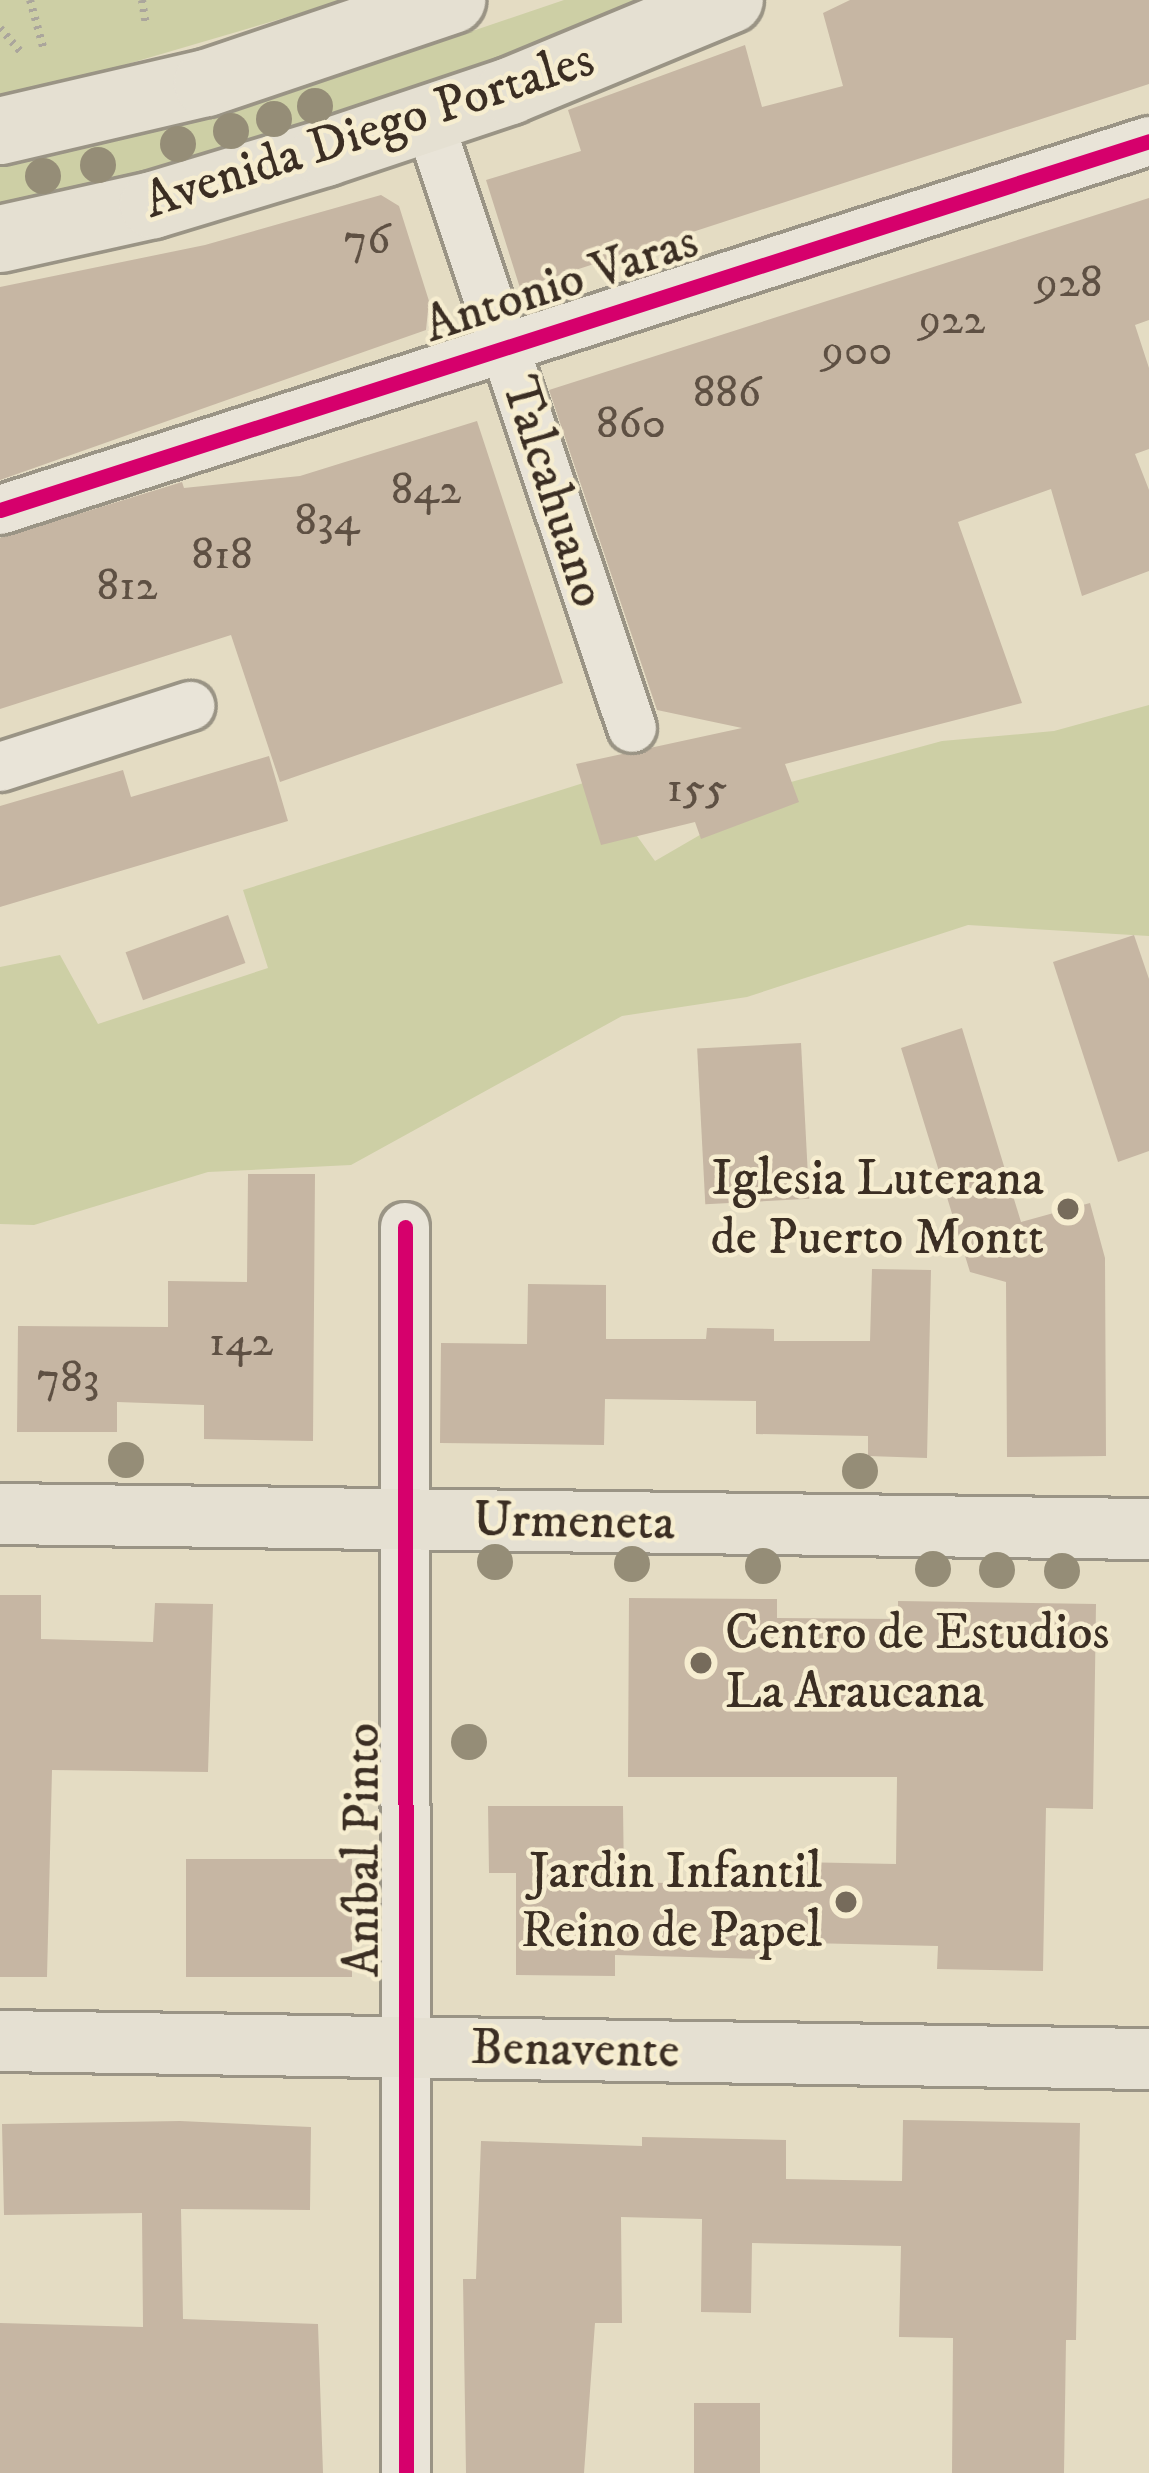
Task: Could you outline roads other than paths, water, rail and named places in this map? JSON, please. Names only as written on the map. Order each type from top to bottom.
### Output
[{"type":"highway","name":"Avenida Diego Portales","points":[[0,131],[208,82],[452,0]]},
{"type":"highway","name":"Avenida Diego Portales","points":[[0,239],[153,205],[428,119],[730,0]]},
{"type":"main road","name":"Urmeneta","points":[[0,1514],[1149,1529]]},
{"type":"main road","name":"Benavente","points":[[0,2041],[1149,2059]]},
{"type":"street","name":"Talcahuano","points":[[428,119],[632,728]]},
{"type":"street","name":"Antonio Varas","points":[[0,510],[1149,141]]},
{"type":"street","points":[[0,767],[190,706]]},
{"type":"street","name":"Aníbal Pinto","points":[[405,1227],[406,2473]]},
{"type":"place","name":"Iglesia Luterana de Puerto Montt","points":[[1068,1209]]},
{"type":"place","name":"Centro de Estudios La Araucana","points":[[701,1663]]},
{"type":"place","name":"Jardin Infantil Reino de Papel","points":[[846,1902]]}]
